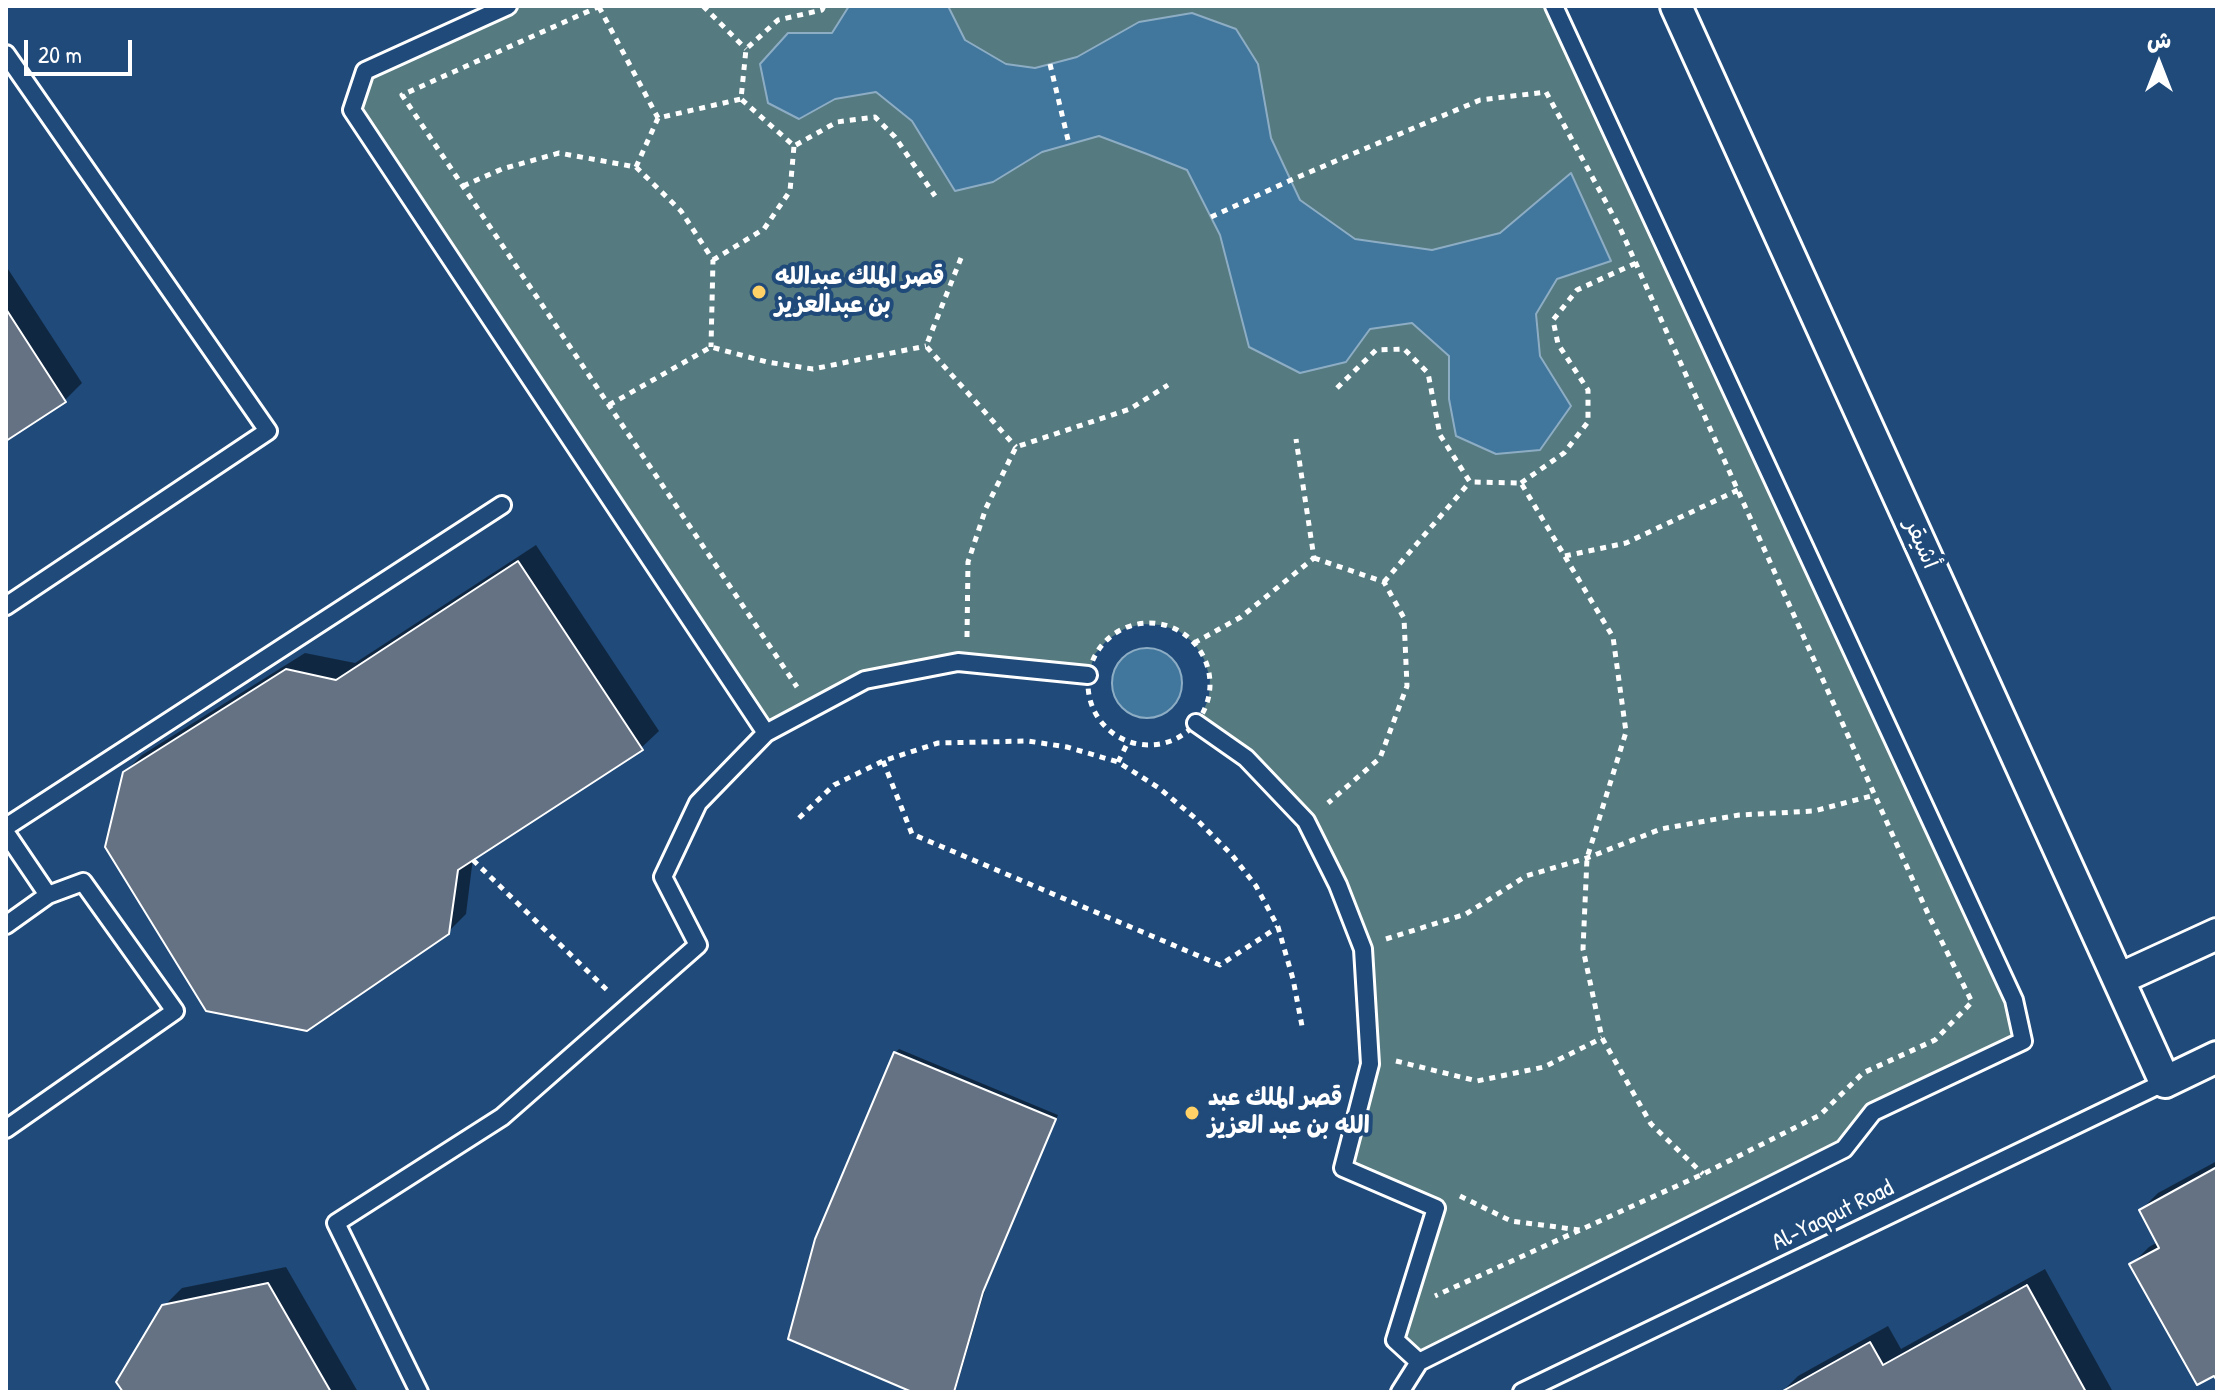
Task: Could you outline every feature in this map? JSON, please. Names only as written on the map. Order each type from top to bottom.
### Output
[{"type":"street","name":"أشيقر","points":[[1676,6],[2165,1082]]},
{"type":"street","points":[[2119,979],[2217,934]]},
{"type":"street","points":[[2165,1082],[2217,1057]]},
{"type":"lane","points":[[508,6],[365,71],[352,110],[766,733]]},
{"type":"lane","points":[[1400,1392],[1419,1362],[1844,1149],[1873,1112],[2023,1041],[2014,1000],[1554,6]]},
{"type":"lane","points":[[6,54],[268,431],[6,606]]},
{"type":"lane","points":[[48,895],[6,830],[502,505]]},
{"type":"lane","points":[[419,1392],[336,1223],[502,1117],[698,945],[663,877],[698,803],[766,733],[865,680],[958,662],[1088,675]]},
{"type":"lane","points":[[1196,723],[1246,758],[1306,821],[1338,885],[1363,949],[1370,1064],[1343,1168],[1436,1208],[1395,1340],[1419,1362]]},
{"type":"lane","points":[[6,925],[48,895],[83,882],[175,1011],[6,1129]]},
{"type":"lane","name":"Al-Yaqout Road","points":[[1522,1392],[2165,1082]]},
{"type":"path","points":[[658,118],[599,6],[402,95],[798,688],[811,682]]},
{"type":"path","points":[[703,6],[746,49]]},
{"type":"path","points":[[741,99],[746,49],[778,20],[822,10],[824,6]]},
{"type":"path","points":[[1050,64],[1069,144]]},
{"type":"path","points":[[1211,217],[1480,100],[1546,92],[1620,228],[1929,916],[1972,1002],[1935,1040],[1863,1073],[1820,1115],[1703,1174],[1405,1309]]},
{"type":"path","points":[[658,118],[741,99]]},
{"type":"path","points":[[741,99],[794,146]]},
{"type":"path","points":[[794,146],[837,122],[875,117],[895,137],[935,196]]},
{"type":"path","points":[[636,167],[658,118]]},
{"type":"path","points":[[713,260],[764,229],[790,191],[794,146]]},
{"type":"path","points":[[463,186],[502,169],[559,153],[636,167],[681,211],[713,260],[711,347]]},
{"type":"path","points":[[926,346],[961,258]]},
{"type":"path","points":[[1470,482],[1521,483],[1564,453],[1588,422],[1588,390],[1558,344],[1553,320],[1577,290],[1636,263]]},
{"type":"path","points":[[609,405],[711,347],[767,362],[813,369],[926,346]]},
{"type":"path","points":[[926,346],[1016,447]]},
{"type":"path","points":[[1337,388],[1376,350],[1404,349],[1428,373],[1440,435],[1470,482]]},
{"type":"path","points":[[981,640],[967,638],[968,562],[986,508],[1016,447],[1130,409],[1168,385]]},
{"type":"path","points":[[1296,439],[1314,558]]},
{"type":"path","points":[[1384,582],[1470,482]]},
{"type":"path","points":[[1521,483],[1613,637],[1626,732],[1587,858],[1583,949],[1602,1038],[1651,1124],[1703,1174]]},
{"type":"path","points":[[1565,556],[1626,543],[1738,490]]},
{"type":"path","points":[[1314,558],[1384,582],[1404,618],[1407,686],[1380,758],[1328,803]]},
{"type":"path","points":[[1194,643],[1241,617],[1314,558]]},
{"type":"path","points":[[1142,624],[1161,625],[1179,631],[1194,643],[1210,677],[1209,696],[1202,714],[1189,731],[1170,742],[1150,745],[1128,742],[1110,732],[1096,715],[1089,695],[1088,675],[1095,654],[1107,639],[1124,629],[1142,624]]},
{"type":"path","points":[[1081,653],[1095,654]]},
{"type":"path","points":[[799,818],[834,785],[883,761],[938,743],[1028,741],[1067,747],[1118,762],[1159,788],[1195,818],[1232,855],[1256,886],[1278,927],[1302,1026]]},
{"type":"path","points":[[1118,762],[1128,742]]},
{"type":"path","points":[[883,761],[912,834],[1220,965],[1278,927]]},
{"type":"path","points":[[1385,939],[1466,914],[1526,876],[1587,858],[1661,829],[1739,815],[1814,811],[1875,795]]},
{"type":"path","points":[[473,860],[607,990]]},
{"type":"path","points":[[1395,1061],[1477,1081],[1544,1067],[1602,1038]]},
{"type":"green space","points":[[508,6],[1554,6],[2014,1000],[2023,1041],[1873,1112],[1844,1149],[1419,1362],[1395,1340],[1436,1208],[1343,1168],[1370,1064],[1363,949],[1306,821],[1196,723],[1209,697],[1210,678],[1204,659],[1194,643],[1179,631],[1161,625],[1142,624],[1124,629],[1107,640],[1095,654],[1088,675],[958,662],[866,680],[766,733],[352,110],[365,71]]},
{"type":"water","points":[[849,6],[948,6],[965,40],[1006,64],[1035,68],[1077,57],[1139,22],[1192,13],[1236,29],[1258,64],[1271,138],[1300,200],[1355,239],[1432,250],[1500,233],[1571,173],[1611,261],[1557,279],[1536,314],[1540,356],[1571,406],[1540,450],[1496,454],[1456,436],[1449,399],[1449,356],[1412,323],[1370,329],[1346,362],[1300,373],[1249,347],[1220,235],[1187,170],[1147,154],[1099,136],[1042,152],[993,182],[955,191],[912,121],[876,92],[835,99],[799,119],[768,103],[760,64],[788,33],[832,33]]},
{"type":"water","points":[[1147,648],[1172,658],[1182,683],[1172,708],[1147,718],[1122,708],[1112,683],[1122,658]]},
{"type":"building","points":[[6,309],[66,402],[6,441]]},
{"type":"building","points":[[518,561],[643,750],[458,870],[449,934],[307,1031],[206,1011],[105,847],[123,772],[286,669],[336,680]]},
{"type":"building","points":[[894,1052],[1056,1119],[983,1292],[954,1392],[912,1392],[788,1339],[815,1239]]},
{"type":"building","points":[[2217,1167],[2217,1381],[2214,1376],[2197,1385],[2129,1264],[2159,1248],[2139,1210]]},
{"type":"building","points":[[268,1283],[331,1392],[123,1392],[116,1382],[162,1305]]},
{"type":"building","points":[[2027,1285],[2086,1392],[1781,1392],[1870,1342],[1883,1365]]},
{"type":"place","name":"قصر الملك عبدالله بن عبدالعزيز","points":[[759,292]]},
{"type":"place","name":"قصر الملك عبد الله بن عبد العزيز","points":[[1192,1113]]}]
